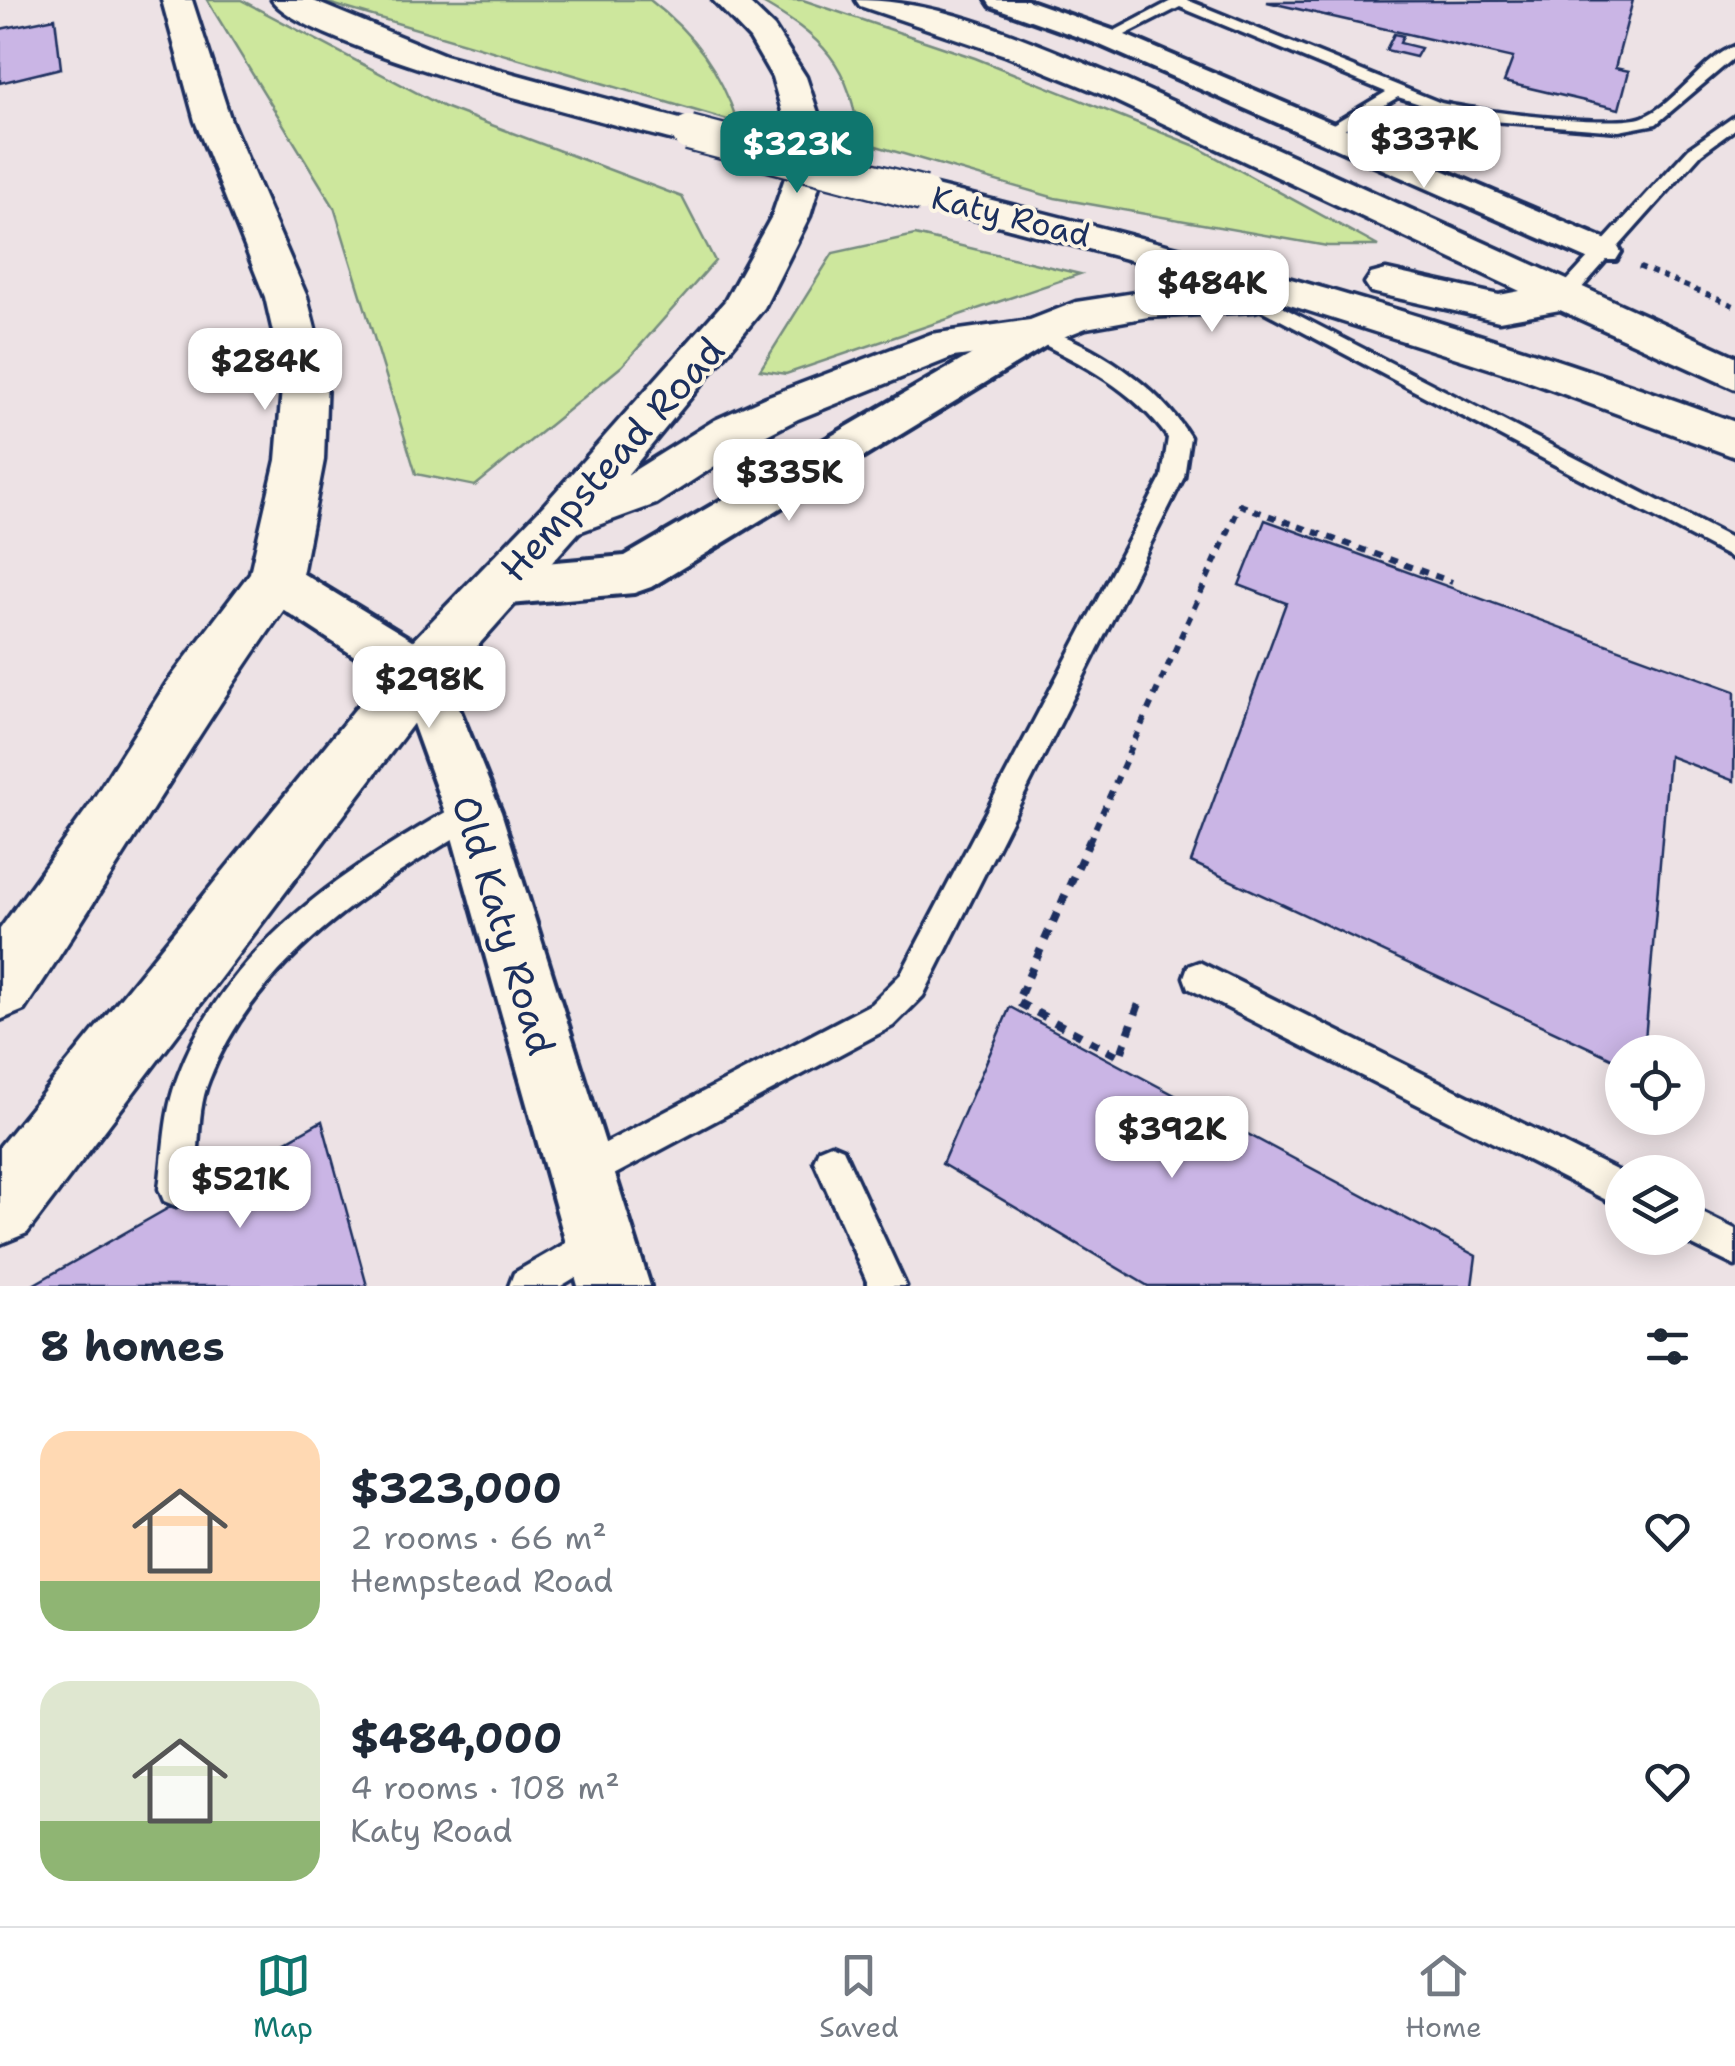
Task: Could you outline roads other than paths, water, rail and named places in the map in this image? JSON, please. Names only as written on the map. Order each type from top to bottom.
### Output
[{"type":"main road","points":[[0,986],[111,826],[280,554],[300,460],[305,376],[280,280],[213,122],[177,0]]},
{"type":"main road","name":"Katy Road","points":[[287,0],[352,34],[455,70],[1078,232],[1347,307],[1523,362],[1732,438]]},
{"type":"main road","name":"Hempstead Road","points":[[0,1206],[420,671],[561,518],[743,308],[791,216],[806,170],[804,126],[789,77],[763,34],[728,0]]},
{"type":"main road","points":[[871,0],[1061,66],[1287,164],[1735,374]]},
{"type":"main road","points":[[1078,232],[1261,254],[1499,308],[1564,296]]},
{"type":"main road","points":[[1564,296],[1552,321],[1560,337],[1574,349],[1732,438]]},
{"type":"main road","points":[[561,518],[638,491],[732,432],[843,381],[946,344],[1038,333],[1094,312],[1148,304],[1253,298],[1347,307]]},
{"type":"street","points":[[1002,0],[1108,38],[1603,252]]},
{"type":"street","points":[[1061,66],[1108,38]]},
{"type":"street","points":[[1287,164],[1329,133]]},
{"type":"street","points":[[499,586],[634,574],[1038,333]]},
{"type":"street","points":[[280,554],[420,671]]},
{"type":"street","name":"Old Katy Road","points":[[420,671],[472,812],[607,1264]]},
{"type":"lane","points":[[1108,38],[1177,1],[1396,92],[1466,114],[1619,126],[1650,121],[1735,50]]},
{"type":"lane","points":[[1329,133],[1396,92]]},
{"type":"lane","points":[[1564,296],[1696,151],[1735,121]]},
{"type":"lane","points":[[1253,298],[1735,551]]},
{"type":"lane","points":[[578,1175],[882,1014],[912,985],[1172,476],[1179,438],[1159,406],[1130,383],[1038,333]]},
{"type":"lane","points":[[176,1189],[192,1079],[228,1007],[308,918],[391,858],[472,812]]},
{"type":"lane","points":[[1199,978],[1605,1182]]},
{"type":"lane","points":[[831,1160],[888,1286]]},
{"type":"lane","points":[[1705,1233],[1735,1248]]},
{"type":"lane","points":[[526,1286],[607,1264]]}]
